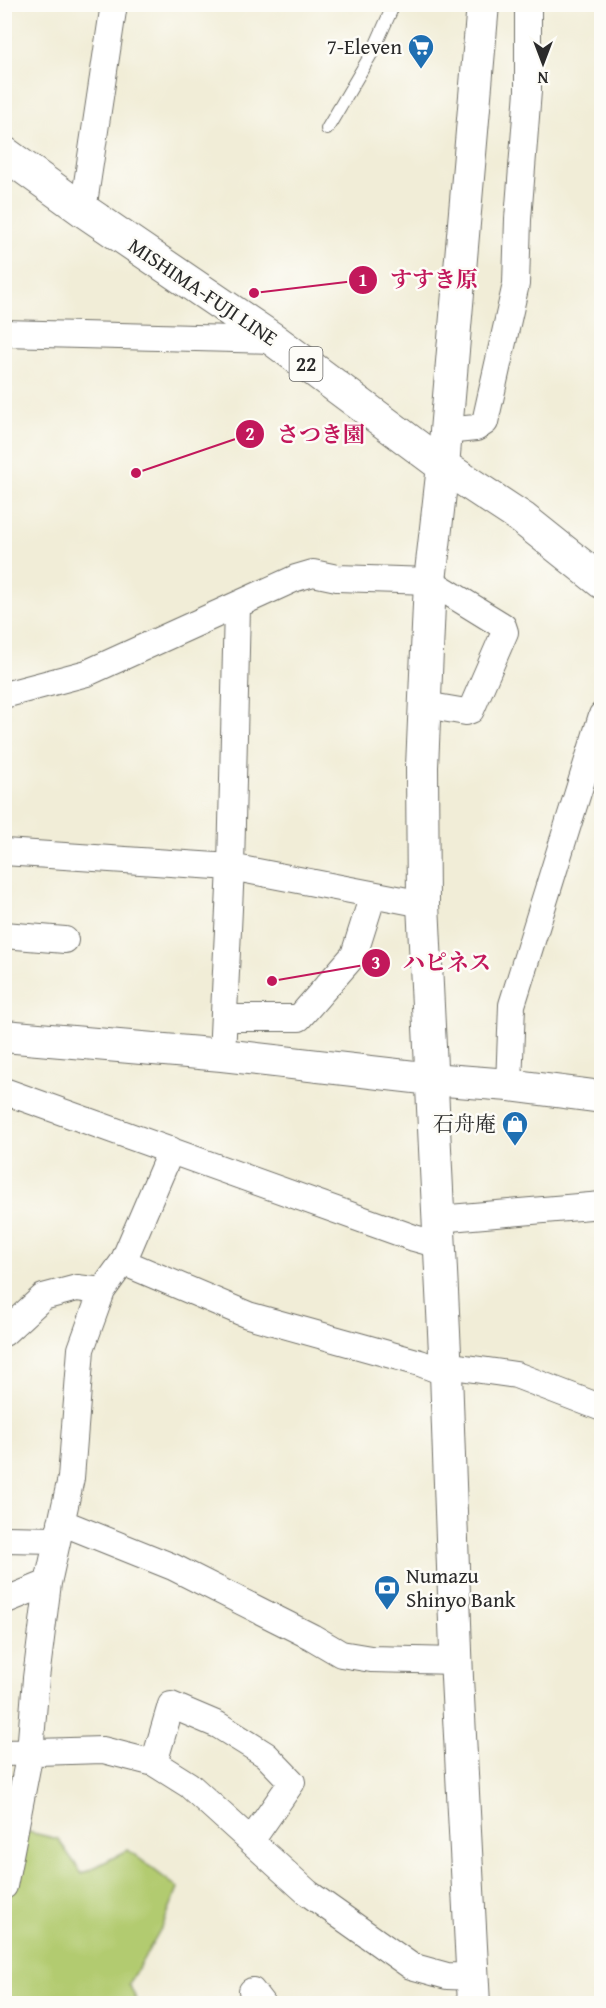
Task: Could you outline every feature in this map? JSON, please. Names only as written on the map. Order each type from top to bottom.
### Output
[{"type":"main road","name":"MISHIMA-FUJI LINE","points":[[4,153],[83,210],[274,340],[443,466],[522,519],[602,582]]},
{"type":"street","points":[[83,210],[114,4]]},
{"type":"street","points":[[473,1990],[423,904],[422,766],[430,581],[443,466],[483,4]]},
{"type":"street","points":[[445,431],[476,428],[485,422],[516,284],[518,219],[528,91],[528,4]]},
{"type":"street","points":[[4,333],[274,340]]},
{"type":"street","points":[[4,695],[87,673],[296,578],[313,573],[337,579],[430,581],[503,626],[505,632],[471,710],[466,712],[424,705]]},
{"type":"street","points":[[222,1055],[231,867],[237,606]]},
{"type":"street","points":[[509,1085],[512,1005],[602,715]]},
{"type":"street","points":[[4,852],[231,867],[423,904]]},
{"type":"street","points":[[224,1018],[299,1018],[354,956],[373,895]]},
{"type":"street","points":[[4,935],[65,940]]},
{"type":"street","points":[[4,1036],[222,1055],[602,1097]]},
{"type":"street","points":[[4,1090],[414,1238],[602,1205]]},
{"type":"street","points":[[4,1886],[30,1752],[36,1678],[48,1583],[71,1478],[81,1349],[102,1291],[123,1262],[171,1150]]},
{"type":"street","points":[[123,1262],[248,1315],[446,1369],[516,1375],[602,1408]]},
{"type":"street","points":[[4,1333],[43,1298],[77,1288],[102,1291]]},
{"type":"street","points":[[4,1539],[59,1531],[172,1568],[312,1637],[341,1654],[371,1659],[457,1660]]},
{"type":"street","points":[[4,1601],[48,1583]]},
{"type":"street","points":[[154,1763],[171,1705],[218,1725],[266,1755],[292,1782],[250,1841]]},
{"type":"street","points":[[4,1753],[103,1750],[154,1763],[189,1785],[308,1893],[411,1966],[447,1976],[473,1990]]},
{"type":"lane","points":[[327,129],[373,51],[394,4]]},
{"type":"green space","points":[[16,1829],[58,1839],[82,1874],[128,1850],[178,1888],[163,1925],[129,1984],[138,2003],[5,2004],[5,1891]]},
{"type":"place","name":"7-Eleven","points":[[421,70]]},
{"type":"place","name":"すすき原","points":[[254,293]]},
{"type":"place","name":"さつき園","points":[[136,473]]},
{"type":"place","name":"ハピネス","points":[[272,981]]},
{"type":"place","name":"石舟庵","points":[[515,1147]]},
{"type":"place","name":"Numazu Shinyo Bank","points":[[387,1611]]}]
